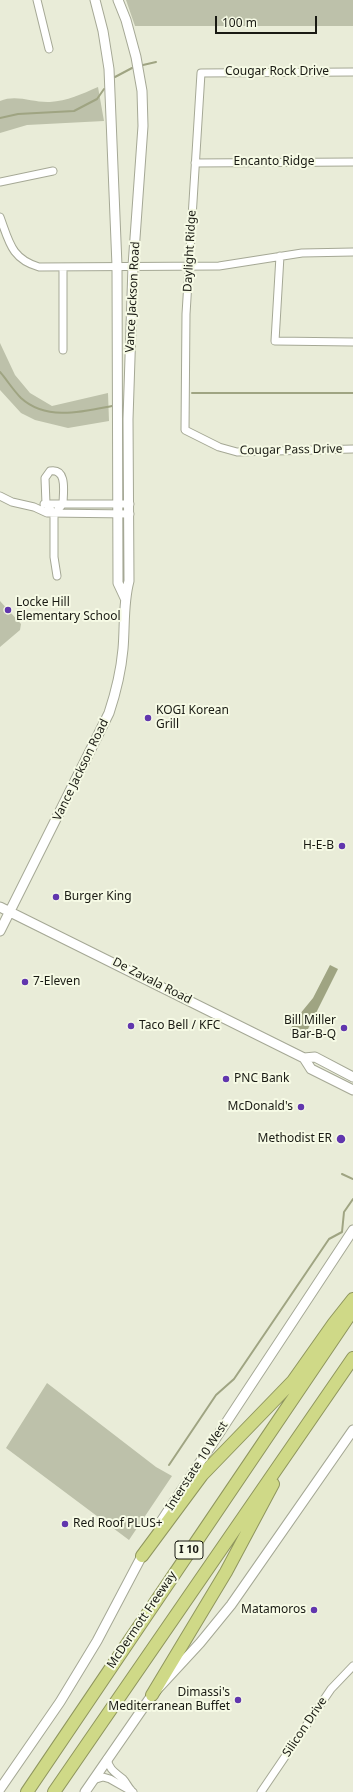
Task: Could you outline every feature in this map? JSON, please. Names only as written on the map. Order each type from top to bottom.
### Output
[{"type":"highway","points":[[142,1556],[202,1475],[293,1381],[353,1299]]},
{"type":"highway","name":"McDermott Freeway","points":[[27,1792],[353,1310]]},
{"type":"highway","name":"McDermott Freeway","points":[[54,1792],[353,1358]]},
{"type":"highway","points":[[152,1695],[226,1572],[269,1491],[331,1390]]},
{"type":"main road","name":"Vance Jackson Road","points":[[95,0],[103,32],[108,69],[117,266],[118,583],[125,598]]},
{"type":"main road","name":"Vance Jackson Road","points":[[0,931],[109,713],[117,689],[122,662],[125,598],[129,581],[130,504],[128,419],[133,266],[143,126],[142,91],[134,50],[126,20],[118,0]]},
{"type":"main road","name":"De Zavala Road","points":[[0,907],[304,1058],[315,1058],[353,1077]]},
{"type":"main road","name":"De Zavala Road","points":[[304,1058],[311,1069],[353,1090]]},
{"type":"main road","name":"Interstate 10 West","points":[[0,1789],[60,1702],[97,1641],[169,1509],[353,1230]]},
{"type":"main road","points":[[85,1792],[152,1695],[200,1643],[231,1604],[353,1430]]},
{"type":"street","points":[[37,0],[43,17],[49,49]]},
{"type":"street","name":"Cougar Rock Drive","points":[[201,73],[353,72]]},
{"type":"street","name":"Daylight Ridge","points":[[185,430],[186,314],[201,73]]},
{"type":"street","name":"Encanto Ridge","points":[[195,163],[353,162]]},
{"type":"street","points":[[0,182],[53,171]]},
{"type":"street","points":[[0,216],[11,247],[20,258],[28,264],[39,267],[219,266],[314,252],[353,252]]},
{"type":"street","points":[[280,256],[275,341],[353,342]]},
{"type":"street","points":[[63,266],[63,350]]},
{"type":"street","name":"Cougar Pass Drive","points":[[185,430],[219,447],[238,452],[353,449]]},
{"type":"street","points":[[54,514],[63,504],[63,478],[59,472],[55,470],[50,471],[45,478],[46,504],[54,514],[54,557],[57,576]]},
{"type":"street","points":[[0,496],[12,502],[34,506],[47,513],[54,514],[130,514]]},
{"type":"street","points":[[34,506],[46,504],[130,504]]},
{"type":"street","name":"Silicon Drive","points":[[261,1792],[331,1689],[353,1666]]},
{"type":"street","points":[[107,1759],[113,1772],[123,1779],[132,1791]]},
{"type":"street","points":[[93,1780],[103,1777],[132,1791]]},
{"type":"shaded area","points":[[126,0],[353,0],[353,26],[135,26]]},
{"type":"shaded area","points":[[98,87],[104,121],[27,125],[0,133],[0,101],[13,98],[50,102],[74,97]]},
{"type":"shaded area","points":[[0,343],[15,375],[30,393],[52,406],[108,393],[109,421],[68,428],[35,420],[21,413],[0,390]]},
{"type":"shaded area","points":[[0,601],[21,624],[20,630],[0,647]]},
{"type":"shaded area","points":[[330,965],[338,969],[304,1037],[290,1030],[295,1020],[313,998]]},
{"type":"shaded area","points":[[47,1383],[156,1467],[172,1476],[129,1540],[6,1448]]},
{"type":"waterway","points":[[143,65],[156,62]]},
{"type":"waterway","points":[[115,77],[132,68]]},
{"type":"waterway","points":[[0,118],[18,114],[74,111],[97,99],[104,89]]},
{"type":"waterway","points":[[0,372],[21,398],[42,410],[65,413],[89,411],[112,406]]},
{"type":"waterway","points":[[192,393],[353,393]]},
{"type":"waterway","points":[[342,1174],[353,1179]]},
{"type":"waterway","points":[[169,1465],[216,1395],[234,1379],[329,1239],[342,1232],[344,1212],[353,1199]]},
{"type":"place","name":"Locke Hill Elementary School","points":[[8,610]]},
{"type":"place","name":"KOGI Korean Grill","points":[[148,718]]},
{"type":"place","name":"H-E-B","points":[[342,846]]},
{"type":"place","name":"Burger King","points":[[56,897]]},
{"type":"place","name":"7-Eleven","points":[[25,982]]},
{"type":"place","name":"Taco Bell / KFC","points":[[131,1026]]},
{"type":"place","name":"Bill Miller Bar-B-Q","points":[[344,1028]]},
{"type":"place","name":"PNC Bank","points":[[226,1079]]},
{"type":"place","name":"McDonald's","points":[[301,1107]]},
{"type":"place","name":"Methodist ER","points":[[341,1139]]},
{"type":"place","name":"Red Roof PLUS+","points":[[65,1524]]},
{"type":"place","name":"Matamoros","points":[[314,1610]]},
{"type":"place","name":"Dimassi's Mediterranean Buffet","points":[[238,1700]]}]
